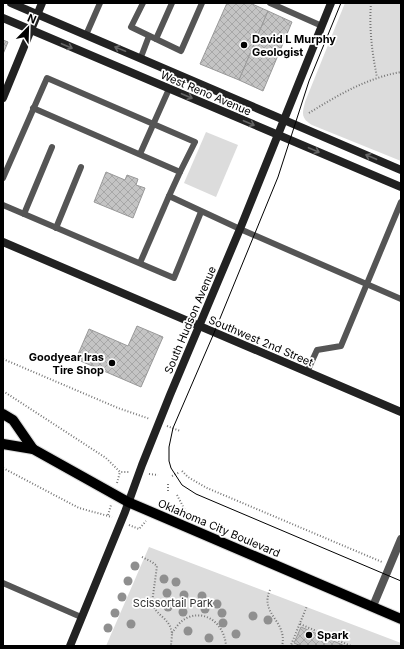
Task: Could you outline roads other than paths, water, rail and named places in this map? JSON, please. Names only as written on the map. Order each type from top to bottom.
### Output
[{"type":"main road","name":"West Reno Avenue","points":[[11,3],[401,170]]},
{"type":"main road","points":[[3,98],[42,3]]},
{"type":"main road","name":"South Hudson Avenue","points":[[70,646],[170,395],[200,327],[331,3]]},
{"type":"main road","name":"West Reno Avenue","points":[[3,18],[401,187]]},
{"type":"main road","name":"Southwest 2nd Street","points":[[3,242],[401,412]]},
{"type":"main road","name":"Oklahoma City Boulevard","points":[[3,414],[13,420],[32,449]]},
{"type":"main road","name":"Oklahoma City Boulevard","points":[[3,444],[32,449],[128,502],[401,619]]},
{"type":"street","points":[[373,606],[401,539]]},
{"type":"lane","points":[[86,35],[100,3]]},
{"type":"lane","points":[[143,3],[131,27],[181,51],[202,3]]},
{"type":"lane","points":[[156,39],[172,3]]},
{"type":"lane","points":[[270,3],[322,26]]},
{"type":"lane","points":[[140,57],[149,36]]},
{"type":"lane","points":[[3,178],[47,78],[194,142],[140,263]]},
{"type":"lane","points":[[140,154],[169,89]]},
{"type":"lane","points":[[33,108],[180,172]]},
{"type":"lane","points":[[24,214],[52,147]]},
{"type":"lane","points":[[56,228],[81,167]]},
{"type":"lane","points":[[169,196],[201,212],[401,299]]},
{"type":"lane","points":[[307,372],[317,350],[341,346],[401,202]]},
{"type":"lane","points":[[3,205],[174,278],[201,212]]},
{"type":"lane","points":[[3,583],[82,617]]},
{"type":"tram line","points":[[341,3],[309,81],[278,177],[173,428],[169,447],[169,461],[171,468],[182,485],[196,494],[401,581]]},
{"type":"place","name":"David L Murphy Geologist","points":[[244,45]]},
{"type":"place","name":"Goodyear Iras Tire Shop","points":[[112,363]]},
{"type":"place","name":"Spark","points":[[309,635]]},
{"type":"park label","name":"Scissortail Park","points":[[173,603]]}]
